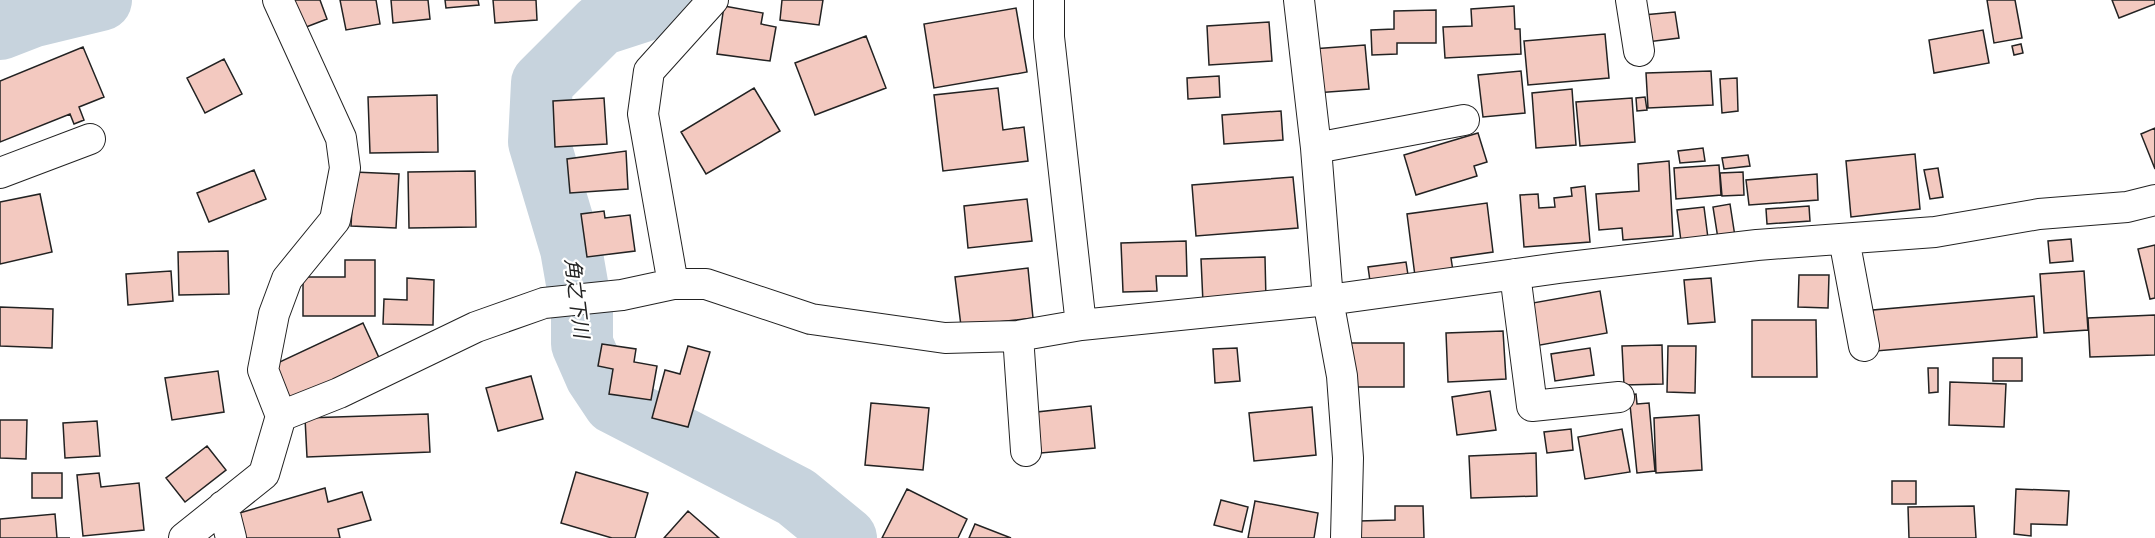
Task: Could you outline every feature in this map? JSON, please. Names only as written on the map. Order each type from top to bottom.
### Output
[{"type":"street","points":[[184,538],[264,474],[281,416],[263,370],[274,314],[287,279],[335,220],[345,168],[342,138],[278,0]]},
{"type":"street","points":[[673,284],[643,114],[649,71],[713,0]]},
{"type":"street","points":[[1049,0],[1049,37],[1082,325]]},
{"type":"street","points":[[1299,0],[1316,148],[1328,300],[1342,376],[1348,458],[1346,538]]},
{"type":"street","points":[[1631,0],[1639,51]]},
{"type":"street","points":[[1316,148],[1464,120]]},
{"type":"street","points":[[0,173],[90,139]]},
{"type":"street","points":[[281,416],[339,393],[476,327],[544,303],[622,296],[673,284],[706,284],[811,319],[945,338],[1018,336],[1082,325],[1328,300],[1515,274],[1757,245],[1935,232],[2039,214],[2127,207],[2155,200]]},
{"type":"street","points":[[1844,239],[1864,346]]},
{"type":"street","points":[[1515,274],[1532,406],[1618,396]]},
{"type":"street","points":[[1018,336],[1026,451]]},
{"type":"street","points":[[223,506],[231,538]]},
{"type":"building","points":[[291,0],[320,0],[327,19],[301,29]]},
{"type":"building","points":[[340,0],[376,0],[380,24],[346,30]]},
{"type":"building","points":[[391,0],[428,0],[430,19],[393,23]]},
{"type":"building","points":[[445,0],[478,0],[479,5],[446,8]]},
{"type":"building","points":[[493,0],[536,0],[537,20],[495,23]]},
{"type":"building","points":[[782,0],[823,0],[819,25],[780,20]]},
{"type":"building","points":[[1987,0],[2015,0],[2022,38],[1994,43]]},
{"type":"building","points":[[2112,0],[2155,0],[2155,4],[2119,18]]},
{"type":"building","points":[[724,6],[763,13],[761,24],[776,27],[770,61],[717,54]]},
{"type":"building","points":[[1514,6],[1515,29],[1520,29],[1521,54],[1445,58],[1443,27],[1472,26],[1471,9]]},
{"type":"building","points":[[1016,8],[1027,72],[934,88],[924,24]]},
{"type":"building","points":[[1436,10],[1436,43],[1397,43],[1397,54],[1372,55],[1371,30],[1394,29],[1394,11]]},
{"type":"building","points":[[1675,12],[1679,38],[1647,42],[1643,15]]},
{"type":"building","points":[[1269,22],[1272,61],[1209,65],[1207,26]]},
{"type":"building","points":[[1983,30],[1989,63],[1934,73],[1929,40]]},
{"type":"building","points":[[1605,34],[1609,78],[1528,85],[1524,41]]},
{"type":"building","points":[[866,36],[886,88],[815,115],[795,63]]},
{"type":"building","points":[[2021,44],[2023,53],[2014,55],[2012,46]]},
{"type":"building","points":[[1365,45],[1369,89],[1315,93],[1312,49]]},
{"type":"building","points":[[83,47],[104,97],[79,107],[84,120],[74,124],[70,114],[0,142],[0,81]]},
{"type":"building","points":[[224,59],[242,94],[205,113],[187,78]]},
{"type":"building","points":[[1521,71],[1525,113],[1483,117],[1478,75]]},
{"type":"building","points":[[1711,71],[1713,105],[1648,108],[1646,73]]},
{"type":"building","points":[[1219,76],[1220,97],[1188,99],[1187,78]]},
{"type":"building","points":[[1737,78],[1738,111],[1722,113],[1720,79]]},
{"type":"building","points":[[754,88],[780,131],[706,174],[681,132]]},
{"type":"building","points":[[998,88],[1003,130],[1024,127],[1028,161],[943,171],[934,95]]},
{"type":"building","points":[[1572,89],[1576,145],[1536,148],[1532,93]]},
{"type":"building","points":[[437,95],[438,152],[370,153],[368,97]]},
{"type":"building","points":[[1645,97],[1647,110],[1637,111],[1636,98]]},
{"type":"building","points":[[604,98],[607,144],[555,147],[553,101]]},
{"type":"building","points":[[1632,98],[1635,142],[1580,146],[1576,102]]},
{"type":"building","points":[[1281,111],[1283,140],[1224,144],[1222,115]]},
{"type":"building","points":[[2155,128],[2155,169],[2141,134]]},
{"type":"building","points":[[1478,133],[1487,162],[1474,166],[1477,176],[1416,195],[1404,155]]},
{"type":"building","points":[[1703,148],[1705,161],[1680,163],[1678,151]]},
{"type":"building","points":[[626,151],[628,189],[570,193],[567,159]]},
{"type":"building","points":[[1915,154],[1920,209],[1851,217],[1846,161]]},
{"type":"building","points":[[1748,155],[1750,166],[1724,169],[1722,158]]},
{"type":"building","points":[[1669,161],[1673,236],[1623,240],[1622,228],[1599,230],[1596,194],[1639,191],[1638,164]]},
{"type":"building","points":[[1719,165],[1721,195],[1676,199],[1674,168]]},
{"type":"building","points":[[1938,168],[1943,197],[1930,199],[1924,170]]},
{"type":"building","points":[[254,170],[266,199],[209,222],[197,193]]},
{"type":"building","points":[[475,171],[476,227],[409,228],[408,172]]},
{"type":"building","points":[[354,172],[399,174],[396,228],[351,226]]},
{"type":"building","points":[[1743,172],[1744,195],[1722,196],[1720,173]]},
{"type":"building","points":[[1817,174],[1818,200],[1749,205],[1746,180]]},
{"type":"building","points":[[1293,177],[1298,228],[1196,236],[1192,185]]},
{"type":"building","points":[[1585,186],[1590,242],[1524,247],[1520,195],[1538,194],[1539,208],[1555,207],[1554,198],[1572,196],[1571,188]]},
{"type":"building","points":[[40,194],[52,252],[0,264],[0,202]]},
{"type":"building","points":[[1027,199],[1032,241],[968,248],[964,206]]},
{"type":"building","points":[[1487,203],[1493,252],[1451,258],[1453,271],[1415,276],[1407,214]]},
{"type":"building","points":[[1730,204],[1736,243],[1719,245],[1713,207]]},
{"type":"building","points":[[1809,206],[1810,221],[1767,224],[1766,209]]},
{"type":"building","points":[[1704,207],[1709,246],[1682,249],[1677,210]]},
{"type":"building","points":[[604,211],[605,218],[630,215],[635,251],[587,257],[581,214]]},
{"type":"building","points":[[2071,239],[2073,261],[2050,263],[2048,241]]},
{"type":"building","points":[[1186,241],[1187,276],[1156,276],[1157,291],[1123,292],[1121,243]]},
{"type":"building","points":[[2155,245],[2155,298],[2150,299],[2138,249]]},
{"type":"building","points":[[228,251],[229,294],[179,295],[178,252]]},
{"type":"building","points":[[1265,257],[1266,301],[1203,303],[1201,259]]},
{"type":"building","points":[[345,260],[375,260],[375,316],[303,316],[303,277],[345,277]]},
{"type":"building","points":[[1406,262],[1408,275],[1370,281],[1368,267]]},
{"type":"building","points":[[1028,268],[1033,318],[961,326],[955,277]]},
{"type":"building","points":[[171,271],[173,301],[128,305],[126,274]]},
{"type":"building","points":[[2084,271],[2088,330],[2044,333],[2040,274]]},
{"type":"building","points":[[1799,275],[1829,275],[1828,308],[1798,307]]},
{"type":"building","points":[[407,278],[434,280],[433,325],[383,324],[384,299],[407,300]]},
{"type":"building","points":[[1711,278],[1715,322],[1688,324],[1684,280]]},
{"type":"building","points":[[1600,291],[1607,333],[1535,346],[1527,304]]},
{"type":"building","points":[[2034,296],[2037,337],[1876,351],[1873,310]]},
{"type":"building","points":[[0,307],[53,309],[52,348],[0,346]]},
{"type":"building","points":[[2155,315],[2155,355],[2090,357],[2088,318]]},
{"type":"building","points":[[1752,320],[1816,320],[1817,377],[1752,377]]},
{"type":"building","points":[[363,323],[380,360],[288,403],[271,366]]},
{"type":"building","points":[[1503,331],[1506,379],[1448,382],[1446,333]]},
{"type":"building","points":[[1350,343],[1404,343],[1404,387],[1349,387]]},
{"type":"building","points":[[602,344],[636,349],[634,362],[657,366],[651,400],[609,394],[613,369],[598,366]]},
{"type":"building","points":[[1662,345],[1663,384],[1624,385],[1622,346]]},
{"type":"building","points":[[688,346],[710,352],[688,427],[652,418],[665,370],[680,374]]},
{"type":"building","points":[[1668,346],[1696,346],[1695,393],[1667,392]]},
{"type":"building","points":[[1237,348],[1240,381],[1215,383],[1213,349]]},
{"type":"building","points":[[1590,348],[1594,375],[1555,381],[1551,354]]},
{"type":"building","points":[[1993,358],[2022,358],[2022,381],[1993,381]]},
{"type":"building","points":[[1928,368],[1938,368],[1938,392],[1929,393]]},
{"type":"building","points":[[218,371],[224,412],[172,420],[165,378]]},
{"type":"building","points":[[531,376],[543,419],[498,431],[486,388]]},
{"type":"building","points":[[1950,382],[2006,384],[2004,427],[1949,425]]},
{"type":"building","points":[[1490,391],[1496,430],[1457,435],[1452,397]]},
{"type":"building","points":[[1636,394],[1637,404],[1649,403],[1655,471],[1637,473],[1629,395]]},
{"type":"building","points":[[871,403],[929,408],[923,470],[865,465]]},
{"type":"building","points":[[1091,406],[1095,448],[1041,453],[1037,412]]},
{"type":"building","points":[[1312,407],[1316,455],[1254,461],[1249,413]]},
{"type":"building","points":[[428,414],[430,452],[307,457],[305,418]]},
{"type":"building","points":[[1699,415],[1702,470],[1656,473],[1654,418]]},
{"type":"building","points":[[0,420],[27,420],[26,459],[0,458]]},
{"type":"building","points":[[97,421],[100,456],[65,458],[63,423]]},
{"type":"building","points":[[1571,429],[1573,450],[1547,453],[1544,432]]},
{"type":"building","points":[[1622,429],[1630,472],[1585,479],[1578,437]]},
{"type":"building","points":[[207,446],[226,470],[185,502],[166,478]]},
{"type":"building","points":[[1536,453],[1537,496],[1471,498],[1469,456]]},
{"type":"building","points":[[576,472],[648,493],[635,538],[612,538],[561,523]]},
{"type":"building","points":[[32,473],[62,473],[62,498],[32,498]]},
{"type":"building","points":[[99,473],[101,487],[139,483],[144,530],[83,536],[77,475]]},
{"type":"building","points":[[1892,481],[1916,481],[1916,504],[1892,504]]},
{"type":"building","points":[[325,488],[328,502],[362,492],[371,520],[338,529],[340,538],[243,538],[236,514]]},
{"type":"building","points":[[907,489],[967,519],[958,538],[882,538]]},
{"type":"building","points":[[2016,489],[2069,491],[2067,525],[2031,524],[2031,536],[2014,534]]},
{"type":"building","points":[[1221,500],[1248,507],[1242,532],[1214,525]]},
{"type":"building","points":[[1255,501],[1318,513],[1314,538],[1248,538]]},
{"type":"building","points":[[1395,506],[1423,506],[1424,538],[1360,538],[1359,521],[1395,520]]},
{"type":"building","points":[[1974,506],[1976,538],[1909,538],[1908,507]]},
{"type":"building","points":[[688,511],[719,538],[664,538]]},
{"type":"building","points":[[55,514],[57,538],[0,538],[0,519]]},
{"type":"building","points":[[975,524],[1011,538],[969,538]]},
{"type":"waterway","name":"角之下川","points":[[0,29],[31,17],[101,0]]},
{"type":"waterway","name":"角之下川","points":[[677,0],[600,25],[542,83],[539,142],[571,249],[582,312],[582,344],[596,376],[614,403],[796,497],[846,538]]}]
